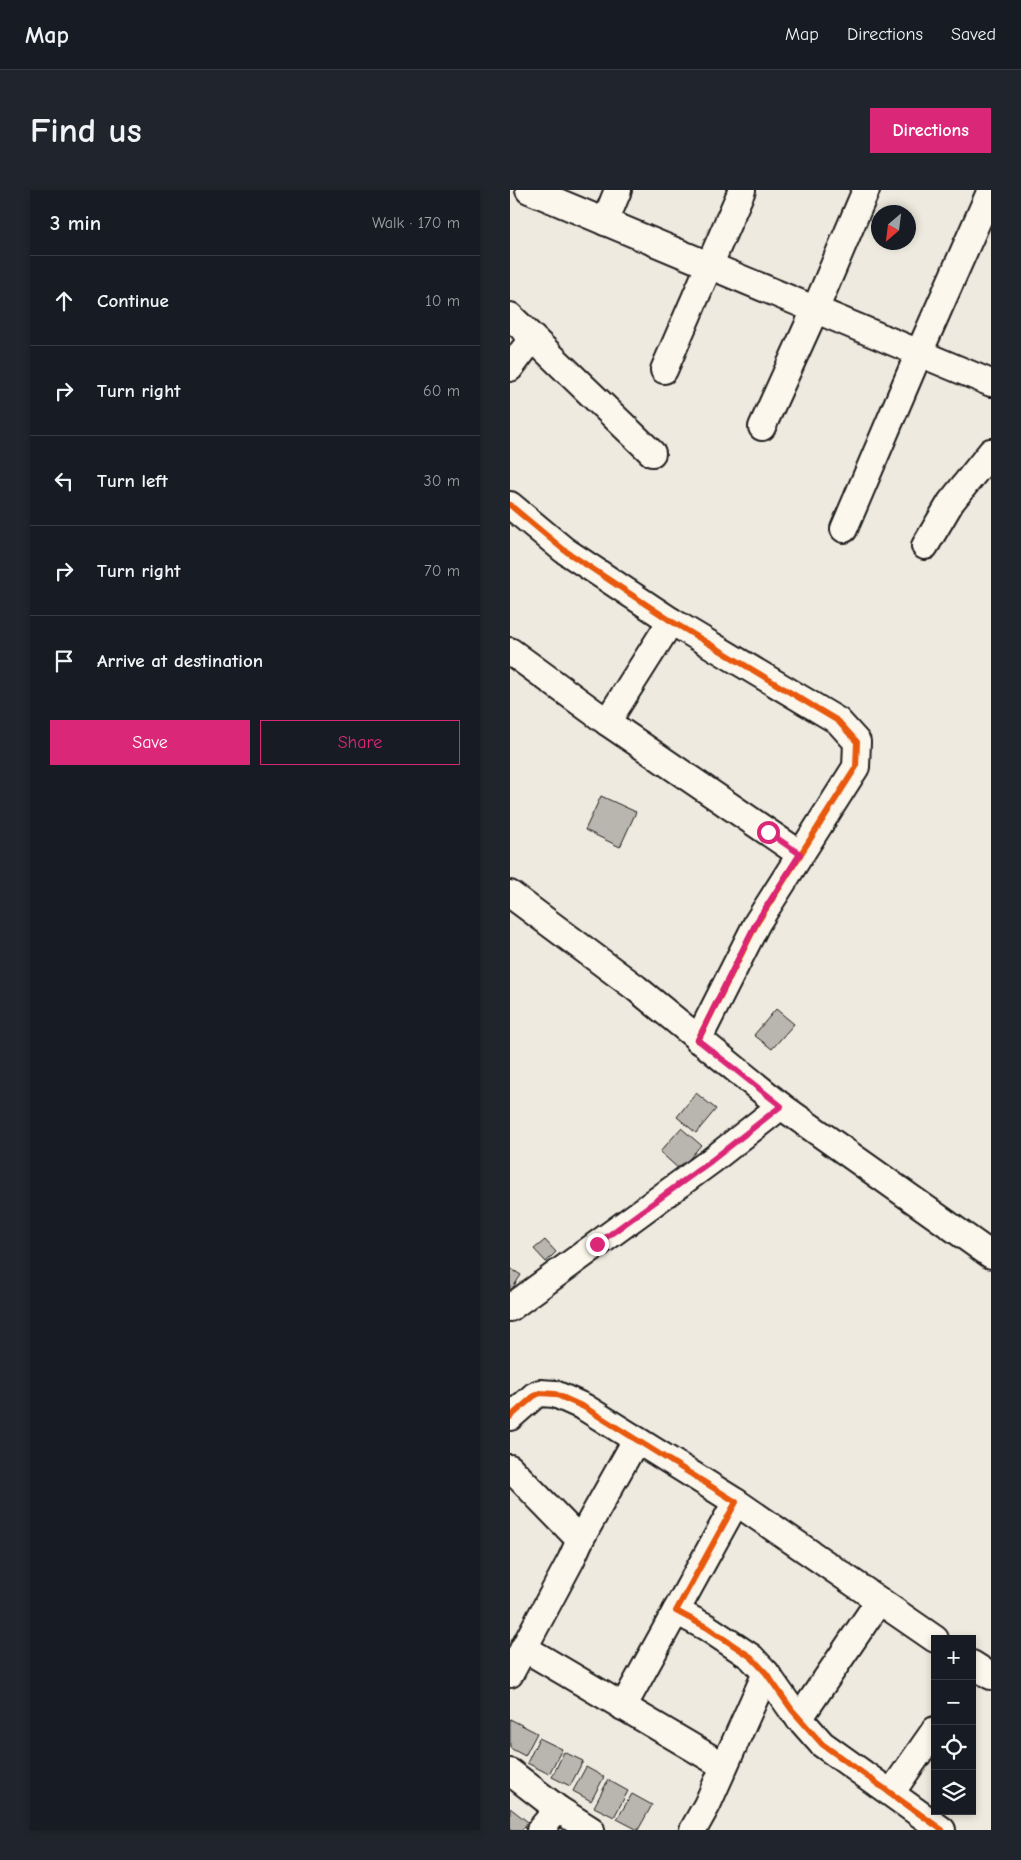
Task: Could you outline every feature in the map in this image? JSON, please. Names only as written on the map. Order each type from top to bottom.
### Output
[{"type":"street","points":[[529,190],[991,383]]},
{"type":"street","points":[[605,222],[618,190]]},
{"type":"street","points":[[664,370],[742,190]]},
{"type":"street","points":[[762,427],[815,310],[866,190]]},
{"type":"street","points":[[844,529],[990,190]]},
{"type":"street","points":[[510,316],[652,453]]},
{"type":"street","points":[[510,368],[532,339]]},
{"type":"street","points":[[925,546],[951,502],[991,452]]},
{"type":"street","points":[[510,505],[564,550],[671,621],[838,721],[857,742],[856,767],[756,923],[698,1040]]},
{"type":"street","points":[[608,722],[671,621]]},
{"type":"street","points":[[510,651],[608,722],[800,854]]},
{"type":"street","points":[[510,894],[636,988],[781,1106],[991,1255]]},
{"type":"street","points":[[510,1308],[711,1161],[781,1106]]},
{"type":"street","points":[[510,1417],[540,1393],[555,1394],[584,1407],[736,1502],[931,1636]]},
{"type":"street","points":[[510,1674],[572,1560],[580,1540],[636,1440]]},
{"type":"street","points":[[510,1468],[580,1540]]},
{"type":"street","points":[[623,1707],[736,1502]]},
{"type":"street","points":[[799,1719],[879,1601]]},
{"type":"street","points":[[676,1611],[706,1627],[751,1657],[766,1673],[799,1719],[822,1744],[942,1830]]},
{"type":"street","points":[[524,1648],[724,1766]]},
{"type":"street","points":[[693,1830],[707,1805],[766,1673]]},
{"type":"street","points":[[891,1793],[931,1736]]},
{"type":"street","points":[[510,1772],[558,1809],[591,1830]]},
{"type":"street","points":[[540,1830],[558,1809]]},
{"type":"building","points":[[601,796],[636,812],[620,847],[585,830]]},
{"type":"building","points":[[776,1009],[794,1024],[772,1049],[754,1035]]},
{"type":"building","points":[[696,1093],[716,1109],[696,1133],[677,1117]]},
{"type":"building","points":[[681,1128],[701,1145],[680,1170],[660,1152]]},
{"type":"building","points":[[545,1240],[556,1252],[546,1262],[534,1249]]},
{"type":"building","points":[[510,1268],[521,1275],[510,1292]]},
{"type":"building","points":[[510,1719],[537,1733],[525,1756],[510,1748]]},
{"type":"building","points":[[539,1738],[562,1749],[549,1774],[527,1763]]},
{"type":"building","points":[[564,1752],[583,1761],[570,1786],[552,1777]]},
{"type":"building","points":[[586,1767],[604,1777],[591,1801],[573,1791]]},
{"type":"building","points":[[608,1780],[628,1791],[614,1817],[594,1807]]},
{"type":"building","points":[[632,1794],[652,1805],[638,1830],[617,1819]]},
{"type":"building","points":[[510,1808],[528,1822],[522,1830],[510,1830]]},
{"type":"cycle path","points":[[510,505],[564,550],[671,621],[838,721],[857,742],[856,767],[757,923],[698,1040]]},
{"type":"cycle path","points":[[510,1417],[534,1396],[540,1393],[555,1394],[584,1407],[736,1502],[676,1611],[706,1627],[751,1657],[766,1673],[792,1710],[822,1744],[942,1830]]},
{"type":"route","points":[[597,1244],[711,1161],[781,1106],[698,1040],[756,923],[800,854],[768,832]]}]
